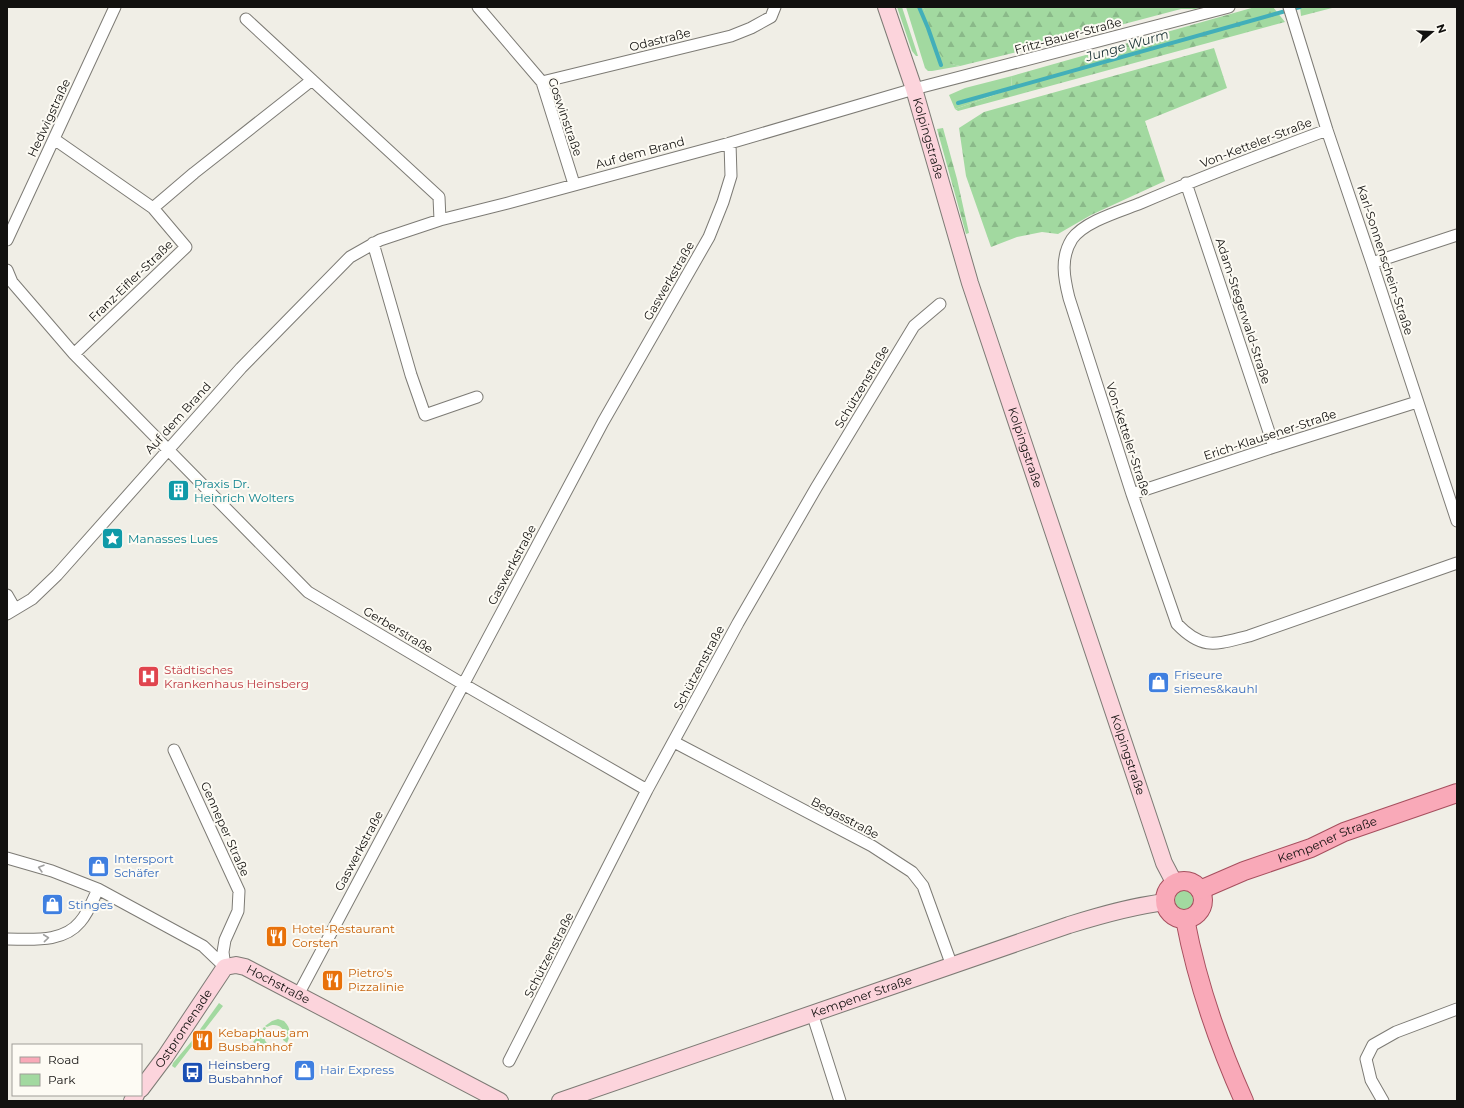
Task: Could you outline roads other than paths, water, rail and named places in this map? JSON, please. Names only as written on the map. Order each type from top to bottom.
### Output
[{"type":"main road","name":"Kempener Straße","points":[[1200,890],[1244,872],[1311,848],[1344,832],[1457,793]]},
{"type":"main road","points":[[1186,882],[1194,884],[1200,890],[1203,899],[1201,909],[1195,916],[1185,919],[1176,917],[1169,911],[1166,902],[1168,892],[1175,884],[1186,882]]},
{"type":"main road","points":[[1185,919],[1198,974],[1231,1072],[1244,1101]]},
{"type":"street","name":"Hedwigstraße","points":[[7,240],[114,7]]},
{"type":"street","name":"Goswinstraße","points":[[478,7],[542,82],[574,184]]},
{"type":"street","name":"Odastraße","points":[[542,82],[731,36],[751,28],[771,17],[775,7]]},
{"type":"street","name":"Kolpingstraße","points":[[886,7],[914,90],[970,283],[1164,863],[1175,884]]},
{"type":"street","name":"Fritz-Bauer-Straße","points":[[914,90],[1229,7]]},
{"type":"street","name":"Karl-Sonnenschein-Straße","points":[[1289,7],[1327,130],[1457,521]]},
{"type":"street","points":[[246,19],[439,197],[440,220]]},
{"type":"street","points":[[153,208],[194,173],[312,80]]},
{"type":"street","name":"Auf dem Brand","points":[[11,612],[32,598],[57,575],[241,368],[350,258],[373,243],[440,220],[730,143],[914,90]]},
{"type":"street","name":"Von-Ketteler-Straße","points":[[1327,130],[1186,183],[1081,229],[1067,250],[1063,265],[1069,298],[1132,494],[1177,624],[1186,633],[1207,644],[1249,636],[1457,563]]},
{"type":"street","name":"Franz-Eifler-Straße","points":[[54,139],[153,208],[186,247],[74,354]]},
{"type":"street","name":"Gaswerkstraße","points":[[298,995],[603,422],[709,237],[723,202],[731,176],[730,143]]},
{"type":"street","name":"Adam-Stegerwald-Straße","points":[[1186,183],[1274,446]]},
{"type":"street","points":[[1372,263],[1457,235]]},
{"type":"street","points":[[373,243],[411,375],[425,415],[477,397]]},
{"type":"street","points":[[7,270],[12,282],[74,354],[169,449]]},
{"type":"street","name":"Schützenstraße","points":[[509,1061],[647,790],[746,610],[816,488],[914,326],[940,304]]},
{"type":"street","name":"Erich-Klausener-Straße","points":[[1132,494],[1274,446],[1417,402]]},
{"type":"street","name":"Gerberstraße","points":[[169,449],[308,592],[463,684],[647,790]]},
{"type":"street","points":[[7,595],[11,612]]},
{"type":"street","name":"Begasstraße","points":[[674,742],[872,846],[912,872],[922,886],[952,966]]},
{"type":"street","name":"Genneper Straße","points":[[174,750],[239,891],[238,911],[224,940],[223,952],[225,966]]},
{"type":"street","points":[[7,858],[52,871],[98,889],[203,946],[225,966]]},
{"type":"street","points":[[7,939],[47,938],[66,934],[80,922],[98,889]]},
{"type":"street","name":"Kempener Straße","points":[[560,1101],[1069,925],[1118,910],[1166,902]]},
{"type":"street","name":"Hochstraße","points":[[225,966],[236,965],[244,967],[500,1101]]},
{"type":"street","name":"Ostpromenade","points":[[142,1088],[225,966]]},
{"type":"street","points":[[1383,1101],[1371,1080],[1366,1059],[1373,1045],[1396,1032],[1457,1009]]},
{"type":"street","points":[[812,1013],[840,1101]]},
{"type":"street","points":[[468,1084],[478,1101]]},
{"type":"street","points":[[589,1101],[606,1085]]},
{"type":"waterway","points":[[919,7],[941,65]]},
{"type":"waterway","name":"Junge Wurm","points":[[958,103],[1300,7]]},
{"type":"place","name":"Praxis Dr. Heinrich Wolters","points":[[178,491]]},
{"type":"place","name":"Manasses Lues","points":[[113,539]]},
{"type":"place","name":"Städtisches Krankenhaus Heinsberg","points":[[149,677]]},
{"type":"place","name":"Friseure siemes&kauhl","points":[[1158,682]]},
{"type":"place","name":"Intersport Schäfer","points":[[98,866]]},
{"type":"place","name":"Stinges","points":[[53,905]]},
{"type":"place","name":"Hotel-Restaurant Corsten","points":[[276,936]]},
{"type":"place","name":"Pietro's Pizzalinie","points":[[333,980]]},
{"type":"place","name":"Kebaphaus am Busbahnhof","points":[[203,1040]]},
{"type":"place","name":"Hair Express","points":[[304,1070]]},
{"type":"place","name":"Heinsberg Busbahnhof","points":[[193,1072]]}]
